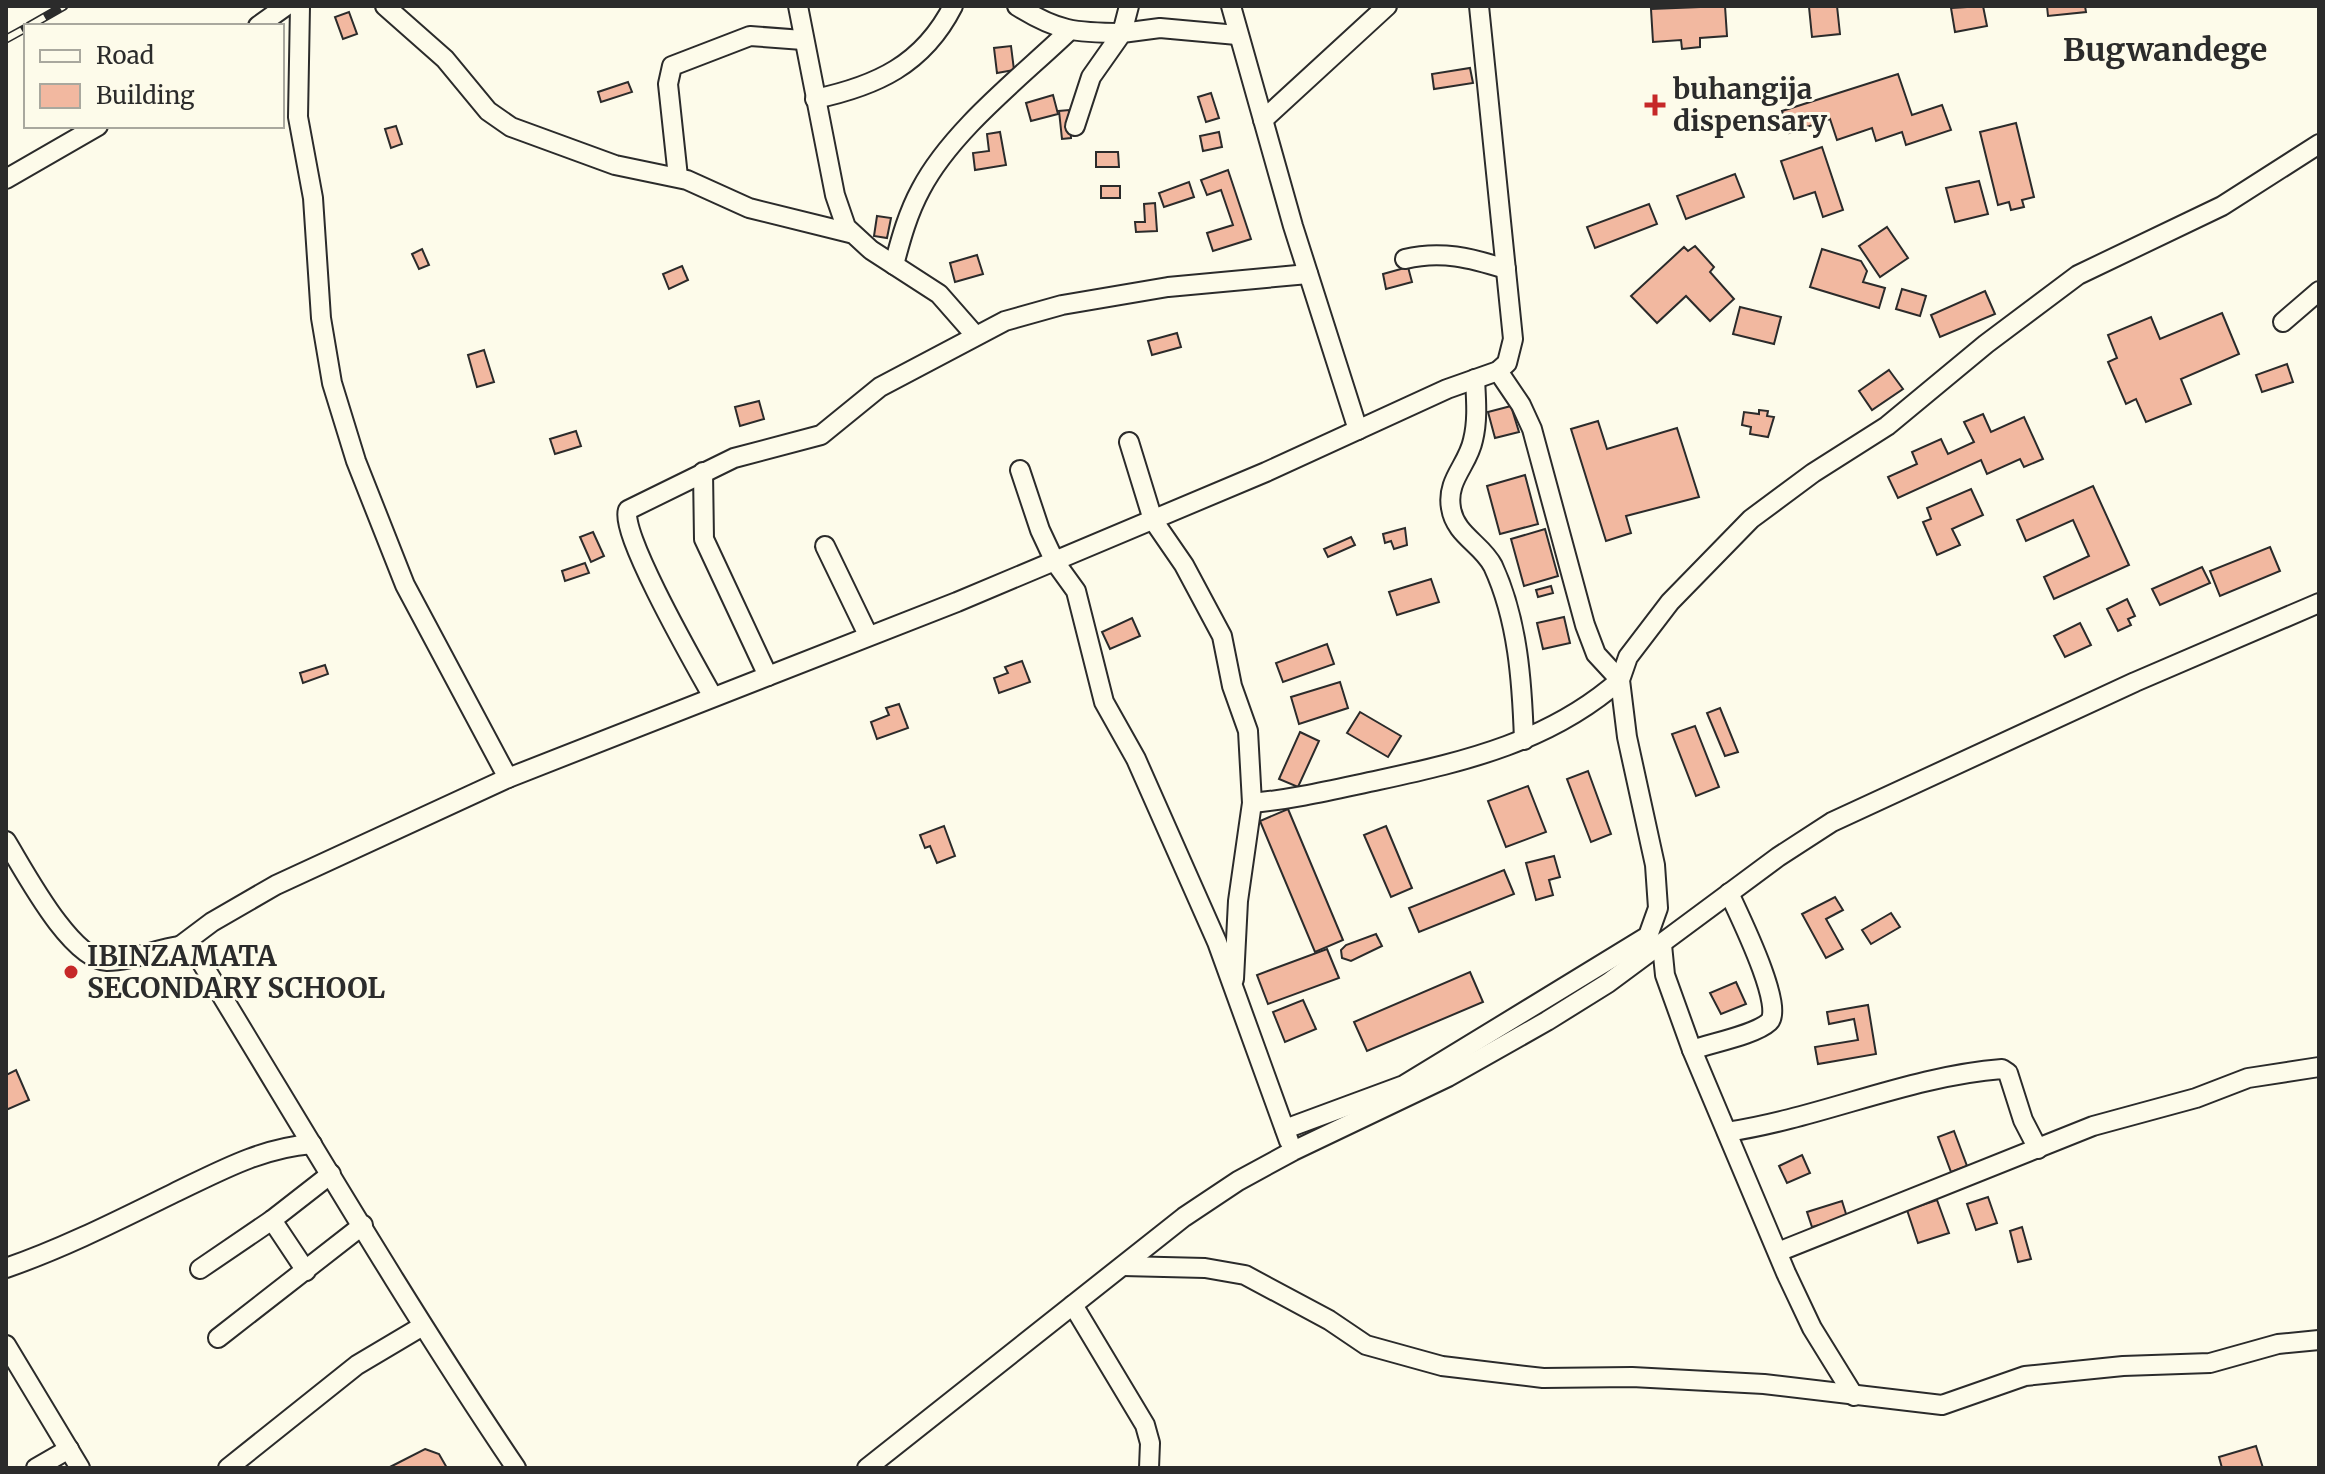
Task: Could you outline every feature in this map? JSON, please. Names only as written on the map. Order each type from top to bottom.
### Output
[{"type":"street","points":[[261,24],[286,6]]},
{"type":"street","points":[[300,6],[298,117],[313,198],[321,318],[332,383],[356,461],[405,585],[508,778]]},
{"type":"street","points":[[385,6],[445,59],[488,111],[511,127],[615,165],[678,177],[749,208],[850,233],[939,294],[975,335]]},
{"type":"street","points":[[798,6],[835,195],[850,233]]},
{"type":"street","points":[[815,99],[873,84],[894,73],[939,32],[953,6]]},
{"type":"street","points":[[1017,6],[1042,23],[1069,31],[1122,33],[1160,28],[1237,35]]},
{"type":"street","points":[[1075,126],[1091,77],[1122,33],[1129,6]]},
{"type":"street","points":[[1231,6],[1308,274],[1358,430]]},
{"type":"street","points":[[1263,120],[1387,6]]},
{"type":"street","points":[[6,841],[59,923],[90,955],[108,961],[180,946],[212,922],[276,885],[508,778],[1055,562],[1498,371],[1507,363],[1513,339],[1479,6]]},
{"type":"street","points":[[894,265],[911,208],[936,167],[957,140],[1069,31]]},
{"type":"street","points":[[678,177],[668,84],[672,66],[750,36],[803,40]]},
{"type":"street","points":[[6,179],[95,128]]},
{"type":"street","points":[[1285,1129],[1404,1085],[1648,936],[1658,908],[1655,865],[1627,737],[1620,680],[1628,657],[1670,602],[1751,519],[1813,473],[1887,426],[1986,344],[2078,275],[2222,206],[2319,144]]},
{"type":"street","points":[[1405,259],[1429,254],[1455,255],[1506,269]]},
{"type":"street","points":[[713,697],[659,598],[625,514],[639,503],[734,458],[821,435],[880,387],[975,335],[1023,315],[1094,299],[1216,280],[1308,274]]},
{"type":"street","points":[[2283,322],[2319,291]]},
{"type":"street","points":[[1498,371],[1521,405],[1532,429],[1585,625],[1596,654],[1620,680]]},
{"type":"street","points":[[1475,379],[1473,442],[1453,480],[1450,507],[1455,522],[1490,560],[1498,579],[1516,646],[1524,740]]},
{"type":"street","points":[[1129,442],[1153,520],[1184,565],[1225,643],[1232,686],[1251,746],[1252,803],[1238,901],[1234,986]]},
{"type":"street","points":[[1020,470],[1055,562],[1076,591],[1104,702],[1136,759],[1234,986],[1293,1151]]},
{"type":"street","points":[[703,472],[704,539],[768,676]]},
{"type":"street","points":[[825,546],[868,635]]},
{"type":"street","points":[[867,1468],[886,1462],[1073,1305],[1238,1181],[1293,1151],[1448,1077],[1571,1006],[1662,945],[1729,893],[1832,822],[2121,688],[2319,603]]},
{"type":"street","points":[[1252,803],[1336,791],[1451,765],[1524,740],[1578,713],[1620,680]]},
{"type":"street","points":[[1692,1050],[1753,1030],[1769,1022],[1773,1013],[1771,993],[1729,893]]},
{"type":"street","points":[[1662,945],[1665,975],[1692,1050],[1812,1328],[1854,1396]]},
{"type":"street","points":[[180,946],[200,960],[363,1225],[421,1327],[516,1468]]},
{"type":"street","points":[[1778,1252],[2093,1126],[2196,1098],[2248,1078],[2319,1067]]},
{"type":"street","points":[[1727,1132],[1807,1116],[1934,1080],[2002,1069],[2008,1073],[2023,1120],[2038,1149]]},
{"type":"street","points":[[6,1268],[66,1246],[239,1161],[277,1147],[312,1144]]},
{"type":"street","points":[[200,1269],[272,1220],[331,1174]]},
{"type":"street","points":[[272,1220],[306,1271]]},
{"type":"street","points":[[218,1338],[363,1225]]},
{"type":"street","points":[[1123,1266],[1205,1268],[1245,1275],[1329,1320],[1366,1345],[1442,1366],[1543,1378],[1632,1377],[1745,1383],[1944,1405],[2025,1376],[2123,1366],[2210,1363],[2278,1344],[2319,1340]]},
{"type":"street","points":[[1073,1305],[1145,1425],[1150,1443],[1149,1468]]},
{"type":"street","points":[[228,1468],[357,1365],[421,1327]]},
{"type":"street","points":[[6,1345],[80,1468]]},
{"type":"street","points":[[36,1468],[69,1449]]},
{"type":"building","points":[[1725,6],[1727,36],[1700,38],[1700,47],[1682,49],[1681,40],[1653,42],[1651,9]]},
{"type":"building","points":[[1837,6],[1840,34],[1812,37],[1809,7]]},
{"type":"building","points":[[1983,6],[1987,26],[1955,32],[1951,8]]},
{"type":"building","points":[[2047,6],[2085,6],[2086,12],[2048,16]]},
{"type":"building","points":[[349,12],[357,34],[343,39],[335,17]]},
{"type":"building","points":[[1011,46],[1014,70],[997,73],[994,48]]},
{"type":"building","points":[[1470,68],[1473,83],[1434,89],[1432,74]]},
{"type":"building","points":[[1898,74],[1912,115],[1942,105],[1951,130],[1906,145],[1902,132],[1876,141],[1872,128],[1837,140],[1830,119],[1789,133],[1782,111]]},
{"type":"building","points":[[628,82],[632,92],[601,102],[598,92]]},
{"type":"building","points":[[1211,93],[1219,118],[1206,122],[1198,97]]},
{"type":"building","points":[[1053,95],[1058,114],[1031,121],[1026,103]]},
{"type":"building","points":[[1069,110],[1071,138],[1062,139],[1059,111]]},
{"type":"building","points":[[2016,123],[2034,197],[2022,200],[2024,207],[2011,210],[2009,202],[1998,205],[1980,132]]},
{"type":"building","points":[[396,126],[402,144],[391,148],[385,129]]},
{"type":"building","points":[[1000,132],[1006,165],[975,170],[973,153],[989,151],[987,134]]},
{"type":"building","points":[[1219,132],[1222,147],[1203,151],[1200,136]]},
{"type":"building","points":[[1822,147],[1843,210],[1823,217],[1815,192],[1794,199],[1781,161]]},
{"type":"building","points":[[1096,152],[1118,152],[1119,167],[1096,167]]},
{"type":"building","points":[[1228,170],[1251,239],[1213,251],[1207,233],[1233,225],[1221,190],[1207,195],[1201,180]]},
{"type":"building","points":[[1735,174],[1744,197],[1686,219],[1677,196]]},
{"type":"building","points":[[1979,181],[1988,214],[1955,222],[1946,188]]},
{"type":"building","points":[[1189,182],[1194,197],[1164,207],[1159,193]]},
{"type":"building","points":[[1101,186],[1120,186],[1120,198],[1101,198]]},
{"type":"building","points":[[1155,203],[1157,231],[1136,232],[1135,222],[1145,222],[1144,204]]},
{"type":"building","points":[[1649,204],[1657,224],[1595,248],[1587,227]]},
{"type":"building","points":[[877,216],[891,218],[887,238],[874,236]]},
{"type":"building","points":[[1887,227],[1908,258],[1880,277],[1859,246]]},
{"type":"building","points":[[1695,246],[1714,267],[1710,272],[1734,299],[1710,321],[1686,296],[1657,323],[1631,296],[1684,247],[1688,251]]},
{"type":"building","points":[[422,249],[429,265],[419,269],[412,254]]},
{"type":"building","points":[[1822,249],[1861,261],[1867,271],[1863,282],[1885,288],[1879,308],[1810,287]]},
{"type":"building","points":[[977,255],[983,274],[955,282],[950,263]]},
{"type":"building","points":[[682,266],[688,280],[669,289],[663,274]]},
{"type":"building","points":[[1408,267],[1412,282],[1386,289],[1383,274]]},
{"type":"building","points":[[1902,289],[1926,296],[1920,316],[1896,309]]},
{"type":"building","points":[[1985,291],[1995,314],[1940,337],[1931,315]]},
{"type":"building","points":[[1740,307],[1781,317],[1774,344],[1733,334]]},
{"type":"building","points":[[2222,313],[2239,354],[2181,379],[2191,404],[2146,422],[2136,399],[2126,404],[2108,362],[2117,358],[2108,335],[2151,317],[2160,339]]},
{"type":"building","points":[[1177,333],[1181,347],[1152,355],[1148,341]]},
{"type":"building","points":[[484,350],[494,382],[477,387],[468,355]]},
{"type":"building","points":[[2287,364],[2293,382],[2262,392],[2256,375]]},
{"type":"building","points":[[1889,370],[1903,389],[1872,410],[1859,391]]},
{"type":"building","points":[[759,401],[764,419],[740,426],[735,407]]},
{"type":"building","points":[[1511,406],[1519,432],[1495,438],[1488,412]]},
{"type":"building","points":[[1759,410],[1768,411],[1767,416],[1774,417],[1768,437],[1750,434],[1751,427],[1742,425],[1744,412],[1759,414]]},
{"type":"building","points":[[1983,414],[1991,432],[2024,417],[2043,459],[2024,467],[2020,459],[1987,474],[1981,460],[1898,498],[1888,477],[1917,464],[1912,452],[1941,439],[1948,454],[1974,442],[1964,422]]},
{"type":"building","points":[[1598,421],[1607,449],[1677,428],[1699,497],[1626,516],[1631,533],[1606,541],[1571,429]]},
{"type":"building","points":[[576,431],[581,446],[555,454],[550,439]]},
{"type":"building","points":[[1525,475],[1538,524],[1500,534],[1487,486]]},
{"type":"building","points":[[2093,486],[2129,565],[2054,599],[2044,577],[2089,556],[2073,520],[2026,541],[2017,520]]},
{"type":"building","points":[[1971,489],[1983,515],[1952,529],[1960,545],[1937,555],[1923,522],[1931,519],[1927,508]]},
{"type":"building","points":[[1405,528],[1407,545],[1394,549],[1391,541],[1385,543],[1383,534]]},
{"type":"building","points":[[1545,529],[1558,576],[1524,586],[1511,539]]},
{"type":"building","points":[[593,532],[604,556],[591,562],[580,537]]},
{"type":"building","points":[[1351,537],[1355,545],[1328,557],[1324,549]]},
{"type":"building","points":[[2270,547],[2280,571],[2220,596],[2210,571]]},
{"type":"building","points":[[585,563],[589,573],[565,581],[562,571]]},
{"type":"building","points":[[2202,567],[2210,583],[2160,605],[2152,589]]},
{"type":"building","points":[[1431,579],[1439,602],[1397,615],[1389,592]]},
{"type":"building","points":[[1551,586],[1553,593],[1538,597],[1536,590]]},
{"type":"building","points":[[2127,599],[2135,616],[2128,619],[2131,625],[2118,631],[2107,609]]},
{"type":"building","points":[[1564,617],[1570,643],[1543,649],[1537,623]]},
{"type":"building","points":[[1132,618],[1140,636],[1110,649],[1102,632]]},
{"type":"building","points":[[2080,623],[2091,645],[2065,657],[2054,636]]},
{"type":"building","points":[[1327,644],[1334,664],[1283,682],[1276,663]]},
{"type":"building","points":[[1022,661],[1030,682],[999,693],[994,678],[1008,673],[1005,667]]},
{"type":"building","points":[[325,665],[328,674],[303,683],[300,673]]},
{"type":"building","points":[[1340,682],[1348,708],[1299,724],[1291,697]]},
{"type":"building","points":[[899,704],[908,728],[877,739],[871,722],[889,715],[886,708]]},
{"type":"building","points":[[1720,708],[1738,752],[1725,756],[1707,713]]},
{"type":"building","points":[[1360,712],[1401,736],[1388,757],[1347,733]]},
{"type":"building","points":[[1695,726],[1719,787],[1696,796],[1672,734]]},
{"type":"building","points":[[1300,732],[1319,741],[1298,787],[1279,779]]},
{"type":"building","points":[[1588,771],[1611,834],[1591,842],[1567,779]]},
{"type":"building","points":[[1528,786],[1546,832],[1506,847],[1488,801]]},
{"type":"building","points":[[1288,809],[1343,940],[1315,952],[1260,821]]},
{"type":"building","points":[[944,826],[955,856],[937,863],[930,846],[925,848],[920,835]]},
{"type":"building","points":[[1386,826],[1412,888],[1391,897],[1364,835]]},
{"type":"building","points":[[1554,856],[1560,877],[1549,880],[1553,895],[1536,900],[1526,863]]},
{"type":"building","points":[[1504,870],[1514,894],[1419,932],[1409,908]]},
{"type":"building","points":[[1835,897],[1843,910],[1826,919],[1843,949],[1826,958],[1802,914]]},
{"type":"building","points":[[1891,913],[1900,927],[1871,944],[1862,930]]},
{"type":"building","points":[[1376,934],[1382,946],[1351,961],[1342,958],[1341,950],[1346,945]]},
{"type":"building","points":[[1327,949],[1339,978],[1268,1004],[1257,975]]},
{"type":"building","points":[[1470,972],[1483,1002],[1367,1051],[1354,1022]]},
{"type":"building","points":[[1736,982],[1746,1004],[1721,1014],[1710,993]]},
{"type":"building","points":[[1303,1000],[1316,1029],[1285,1042],[1273,1012]]},
{"type":"building","points":[[1868,1005],[1876,1054],[1818,1064],[1815,1047],[1858,1040],[1854,1019],[1829,1024],[1827,1012]]},
{"type":"building","points":[[16,1070],[29,1100],[6,1110],[6,1075]]},
{"type":"building","points":[[1954,1131],[1967,1166],[1951,1172],[1938,1137]]},
{"type":"building","points":[[1802,1155],[1810,1173],[1787,1183],[1779,1166]]},
{"type":"building","points":[[1988,1197],[1997,1223],[1976,1230],[1967,1204]]},
{"type":"building","points":[[1937,1200],[1949,1233],[1918,1243],[1907,1210]]},
{"type":"building","points":[[1842,1201],[1847,1217],[1812,1227],[1807,1212]]},
{"type":"building","points":[[2022,1227],[2031,1259],[2018,1262],[2010,1231]]},
{"type":"building","points":[[2256,1446],[2263,1468],[2222,1468],[2219,1457]]},
{"type":"building","points":[[425,1449],[439,1454],[447,1468],[388,1468]]},
{"type":"railway","points":[[32,24],[64,6]]},
{"type":"railway","points":[[6,39],[24,29]]},
{"type":"place","name":"buhangija dispensary","points":[[1655,105]]},
{"type":"place","name":"IBINZAMATA SECONDARY SCHOOL","points":[[71,972]]},
{"type":"district","name":"Bugwandege","points":[[2165,50]]}]
